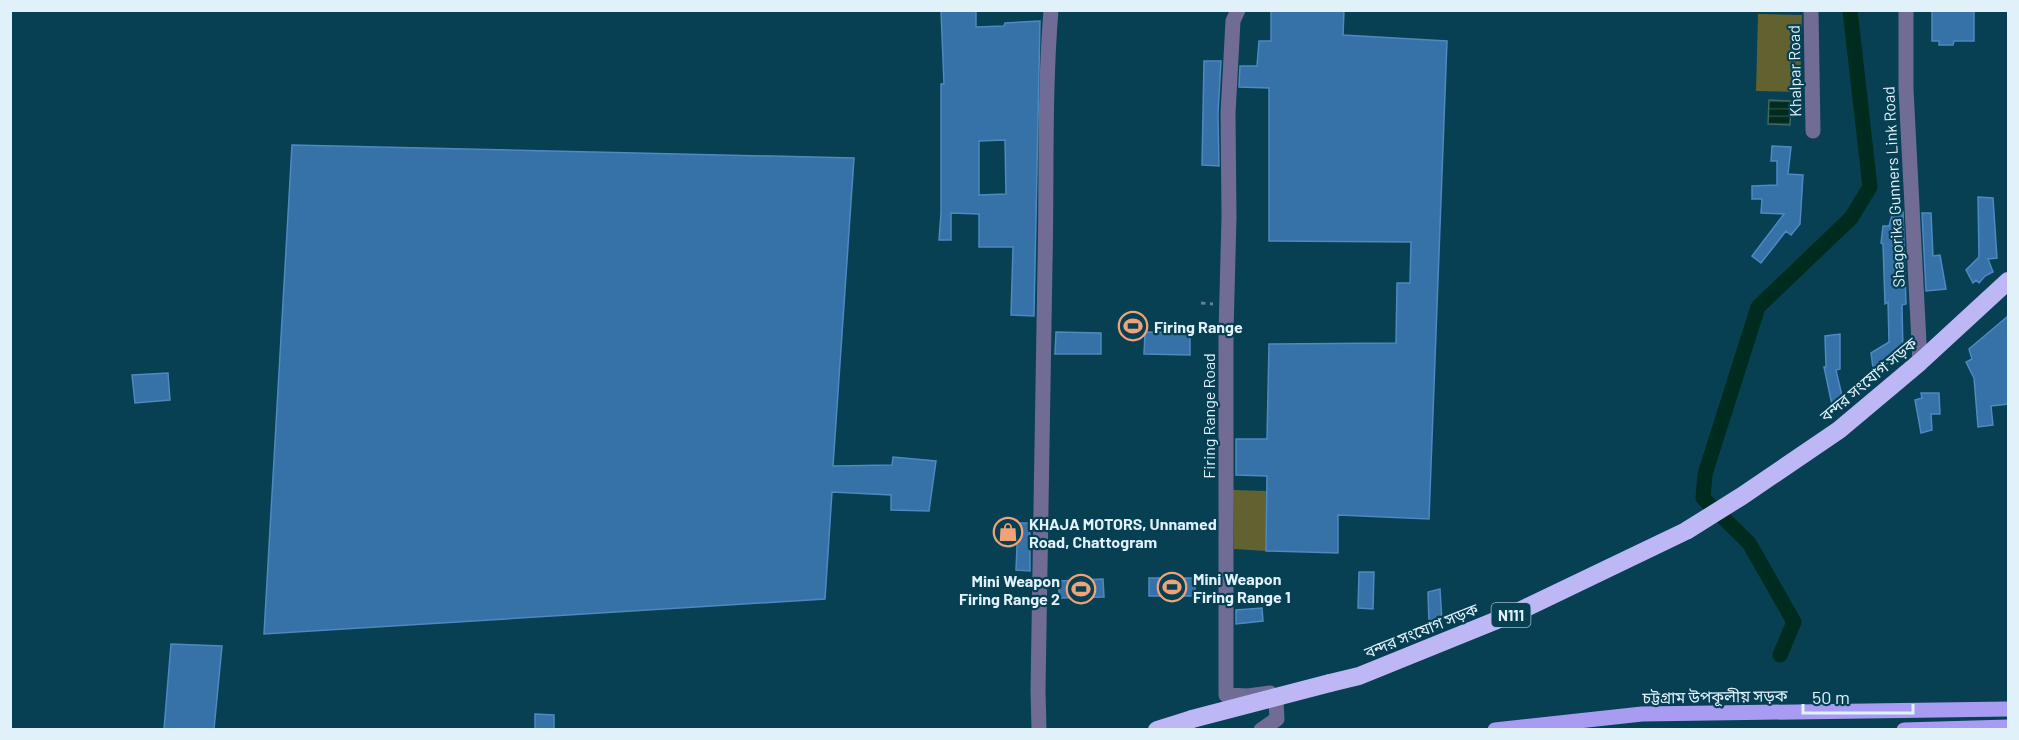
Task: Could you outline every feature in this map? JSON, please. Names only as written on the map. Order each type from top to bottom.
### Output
[{"type":"highway","name":"বন্দর সংযোগ সড়ক","points":[[1157,729],[1359,676],[1517,612],[1686,531],[1839,430],[1920,362],[2008,281]]},
{"type":"main road","name":"চট্টগ্রাম উপকূলীয় সড়ক","points":[[1495,729],[1642,714],[2008,709]]},
{"type":"main road","points":[[1904,729],[2008,727]]},
{"type":"street","points":[[1040,729],[1038,654],[1040,450],[1045,261],[1046,73],[1051,10]]},
{"type":"street","name":"Firing Range Road","points":[[1238,10],[1233,21],[1228,113],[1226,695],[1248,696],[1270,693],[1276,702],[1277,719],[1261,729]]},
{"type":"street","name":"Khalpar Road","points":[[1811,10],[1813,131]]},
{"type":"street","name":"Shagorika Gunners Link Road","points":[[1906,10],[1906,89],[1920,362]]},
{"type":"shaded area","points":[[1758,14],[1802,15],[1800,92],[1756,91]]},
{"type":"shaded area","points":[[1769,100],[1791,101],[1790,125],[1768,124]]},
{"type":"shaded area","points":[[1233,490],[1267,491],[1266,551],[1234,549]]},
{"type":"building","points":[[976,10],[976,27],[1040,21],[1034,316],[1011,315],[1013,247],[979,247],[979,214],[951,213],[951,240],[939,240],[941,84],[944,84],[941,11]],"holes":[[[1005,140],[1006,194],[979,195],[979,141]]]},
{"type":"building","points":[[1271,10],[1344,10],[1343,35],[1447,41],[1429,519],[1338,515],[1338,553],[1266,551],[1267,476],[1236,475],[1236,439],[1267,439],[1269,344],[1396,343],[1397,283],[1410,283],[1411,242],[1269,241],[1269,88],[1239,87],[1240,66],[1257,66],[1259,41],[1271,41]]},
{"type":"building","points":[[1932,10],[1974,10],[1974,41],[1954,41],[1953,45],[1939,45],[1939,41],[1932,41]]},
{"type":"building","points":[[1204,61],[1221,61],[1218,113],[1219,166],[1202,165]]},
{"type":"building","points":[[292,145],[854,158],[833,466],[892,465],[893,457],[936,461],[929,511],[891,510],[891,495],[832,492],[825,599],[264,634]]},
{"type":"building","points":[[1772,146],[1791,147],[1788,174],[1803,175],[1800,224],[1791,235],[1786,231],[1761,263],[1752,256],[1784,214],[1761,213],[1762,199],[1752,199],[1752,186],[1777,185],[1777,161],[1771,161]]},
{"type":"building","points":[[1978,197],[1993,198],[1997,258],[1988,259],[1993,272],[1979,283],[1976,280],[1973,283],[1966,270],[1979,257]]},
{"type":"building","points":[[1893,212],[1903,212],[1906,304],[1902,305],[1903,354],[1892,357],[1892,361],[1880,367],[1873,368],[1871,353],[1889,342],[1888,302],[1885,304],[1883,244],[1881,243],[1883,226],[1889,226]]},
{"type":"building","points":[[1922,213],[1931,213],[1933,256],[1940,255],[1946,289],[1926,291]]},
{"type":"building","points":[[2008,316],[2008,404],[1991,406],[1993,425],[1978,427],[1974,378],[1966,362],[1972,359],[1969,349]]},
{"type":"building","points":[[1056,332],[1101,333],[1101,354],[1055,354]]},
{"type":"building","points":[[1145,332],[1190,333],[1190,355],[1144,354]]},
{"type":"building","points":[[1840,334],[1840,369],[1836,370],[1843,400],[1832,405],[1824,367],[1826,367],[1825,336]]},
{"type":"building","points":[[168,373],[170,400],[135,403],[132,375]]},
{"type":"building","points":[[1921,393],[1939,393],[1940,414],[1931,414],[1932,430],[1921,433],[1915,400],[1922,398]]},
{"type":"building","points":[[1018,523],[1030,523],[1030,571],[1016,570]]},
{"type":"building","points":[[1359,572],[1374,572],[1373,609],[1358,608]]},
{"type":"building","name":"Mini Weapon Firing Range 1","points":[[1149,578],[1195,578],[1195,596],[1149,596]]},
{"type":"building","name":"Mini Weapon Firing Range 2","points":[[1103,579],[1104,597],[1059,598],[1059,581]]},
{"type":"building","points":[[1440,589],[1442,622],[1429,624],[1428,592]]},
{"type":"building","points":[[1262,608],[1263,621],[1236,624],[1236,610]]},
{"type":"building","points":[[171,644],[222,646],[214,729],[164,729]]},
{"type":"building","points":[[535,714],[554,715],[554,729],[535,729]]},
{"type":"waterway","points":[[1780,655],[1794,622],[1749,543],[1703,498],[1705,474],[1758,307],[1851,218],[1870,187],[1850,10]]},
{"type":"place","name":"Firing Range","points":[[1133,326]]},
{"type":"place","name":"KHAJA MOTORS, Unnamed Road, Chattogram","points":[[1008,532]]},
{"type":"place","name":"Mini Weapon Firing Range 1","points":[[1172,587]]},
{"type":"place","name":"Mini Weapon Firing Range 2","points":[[1081,589]]}]
